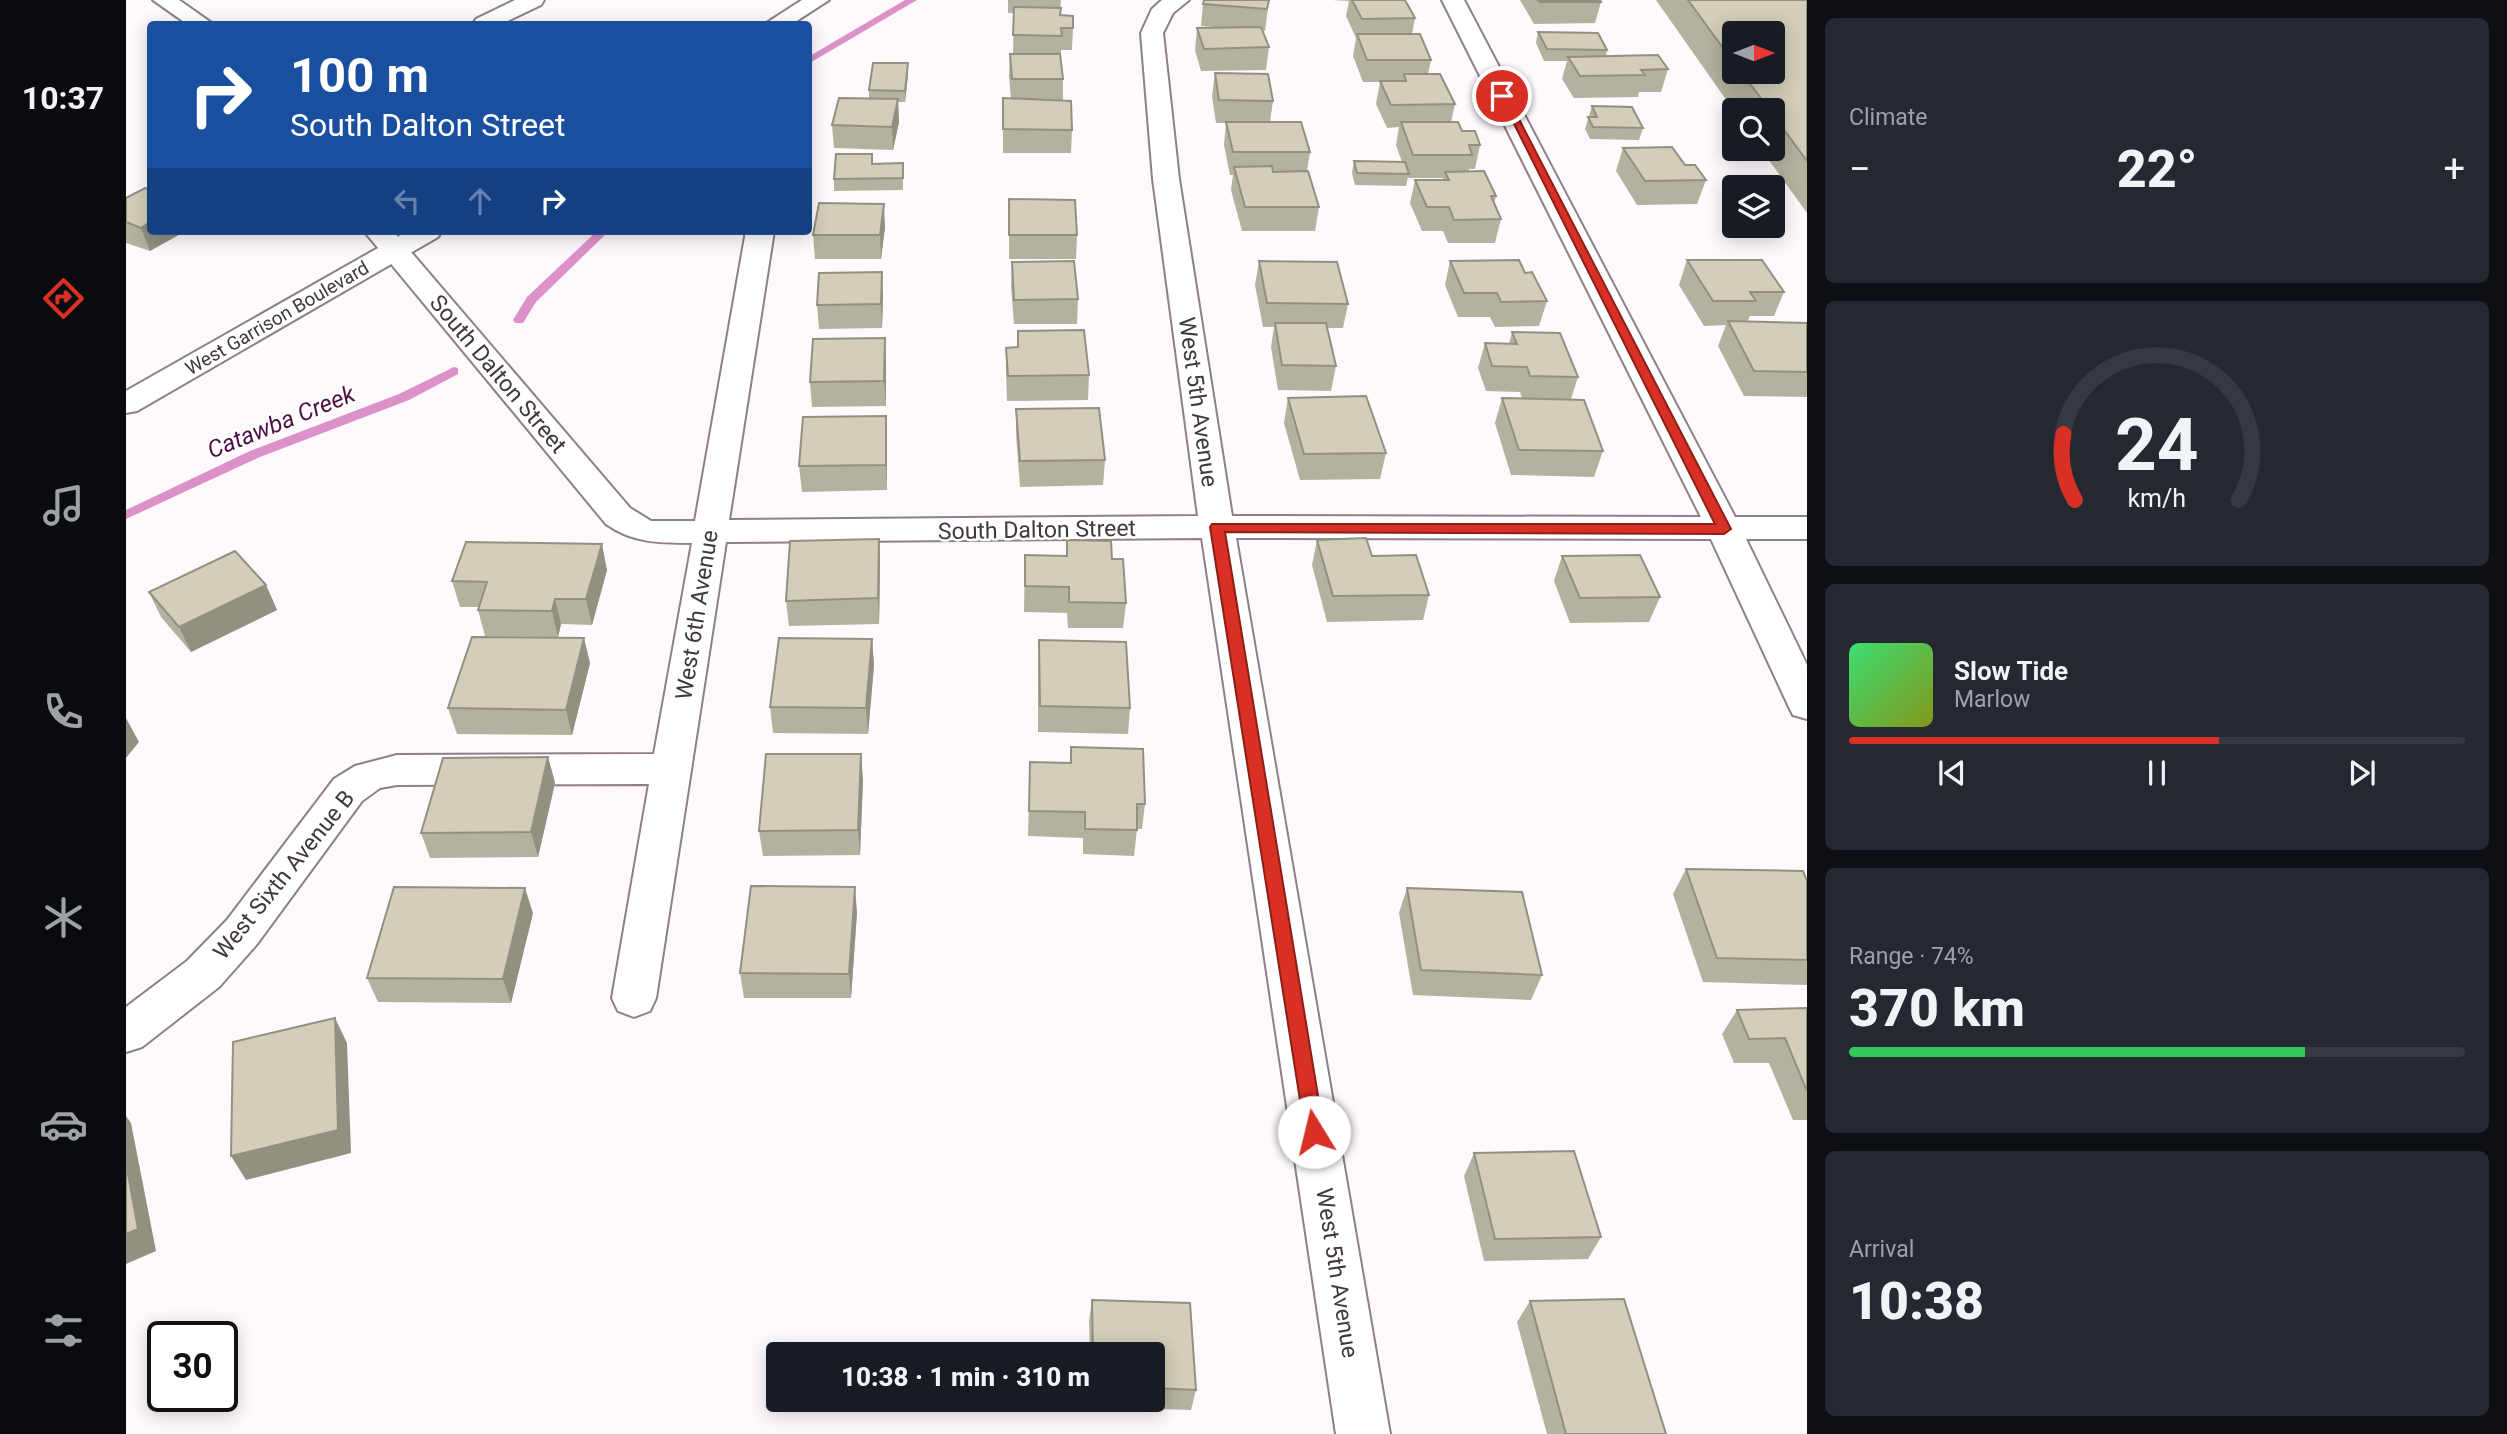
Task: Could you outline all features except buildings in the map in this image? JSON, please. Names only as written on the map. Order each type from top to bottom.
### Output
[{"type":"street","points":[[164,0],[197,21]]},
{"type":"street","points":[[490,21],[533,0]]},
{"type":"street","points":[[781,21],[818,0]]},
{"type":"street","name":"West 5th Avenue","points":[[1178,0],[1163,9],[1152,33],[1166,179],[1217,527],[1363,1434]]},
{"type":"street","points":[[1453,0],[1724,529],[1807,705]]},
{"type":"street","name":"West Garrison Boulevard","points":[[126,404],[386,241],[411,235]]},
{"type":"street","name":"West 6th Avenue","points":[[634,998],[759,235]]},
{"type":"street","name":"South Dalton Street","points":[[386,241],[618,516],[633,527],[651,532],[710,534],[1217,527],[1807,528]]},
{"type":"street","name":"West Sixth Avenue B","points":[[126,1033],[203,974],[275,891],[348,790],[369,776],[397,769],[672,769]]},
{"type":"waterway","name":"Catawba Creek","points":[[812,59],[912,0]]},
{"type":"waterway","name":"Catawba Creek","points":[[519,320],[531,300],[599,235]]},
{"type":"waterway","name":"Catawba Creek","points":[[126,515],[255,454],[404,397],[454,371]]},
{"type":"route","points":[[1314,1132],[1217,527],[1724,529],[1502,96]]}]
